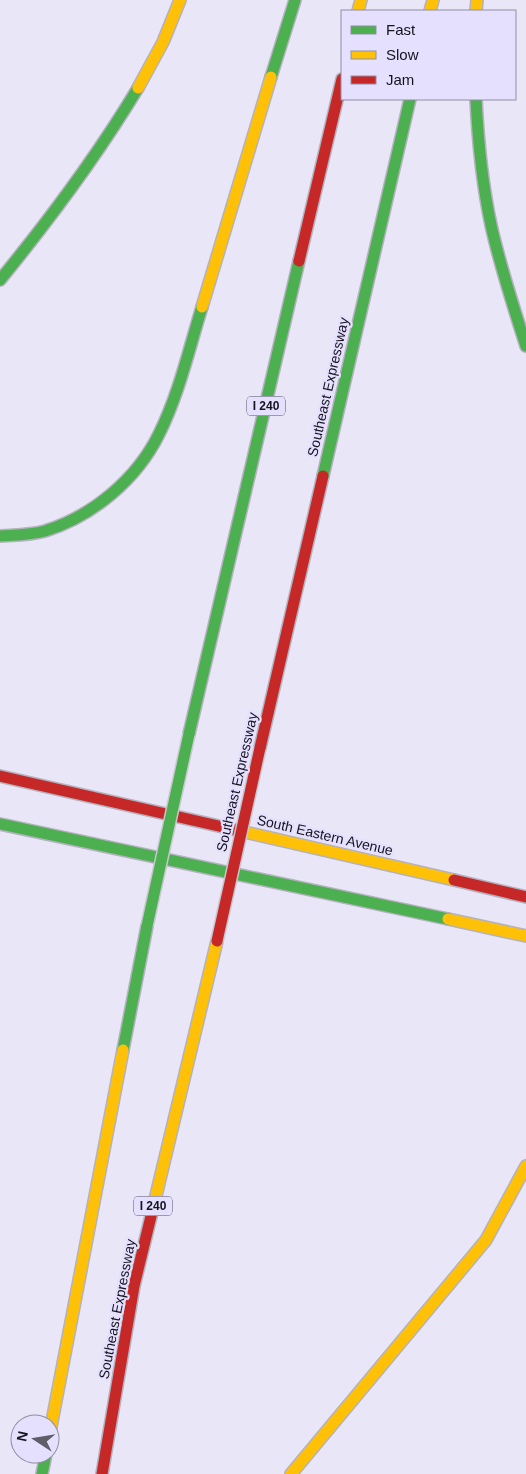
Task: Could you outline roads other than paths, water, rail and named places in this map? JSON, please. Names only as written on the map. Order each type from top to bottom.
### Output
[{"type":"main road","points":[[0,280],[39,232],[96,155],[157,55],[180,0]]},
{"type":"main road","points":[[0,536],[39,532],[67,523],[90,511],[113,493],[131,475],[149,452],[161,431],[172,405],[295,0]]},
{"type":"main road","name":"I 240","points":[[53,1414],[147,926],[189,734],[341,83]]},
{"type":"main road","name":"Southeast Expressway","points":[[102,1474],[134,1286],[217,941],[410,100]]},
{"type":"main road","points":[[476,100],[477,130],[484,190],[494,242],[526,346]]},
{"type":"main road","name":"South Eastern Avenue","points":[[0,776],[526,897]]},
{"type":"main road","points":[[0,824],[526,936]]},
{"type":"main road","points":[[291,1474],[486,1240],[526,1166]]}]
